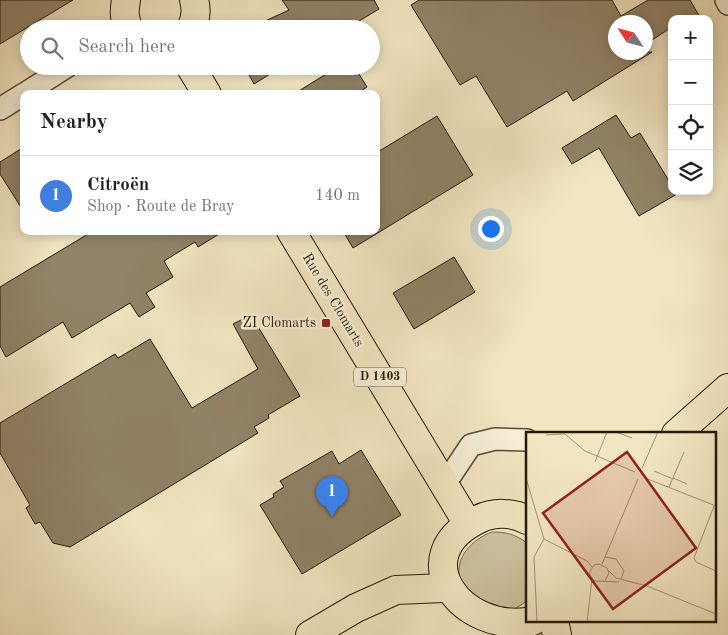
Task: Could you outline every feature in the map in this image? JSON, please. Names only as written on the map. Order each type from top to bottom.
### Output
[{"type":"main road","points":[[125,20],[126,0]]},
{"type":"main road","points":[[195,75],[205,90]]},
{"type":"main road","name":"Rue des Clomarts","points":[[292,235],[468,524]]},
{"type":"main road","points":[[679,432],[728,388]]},
{"type":"main road","points":[[525,518],[503,514],[485,516],[468,524],[455,536],[446,552],[442,569],[444,588],[452,606],[466,620],[484,629],[507,633],[522,628],[531,622]]},
{"type":"main road","points":[[310,635],[356,608],[396,590],[444,588]]},
{"type":"main road","points":[[554,622],[557,635]]},
{"type":"street","points":[[726,0],[728,4]]},
{"type":"street","points":[[30,90],[54,75]]},
{"type":"street","points":[[0,109],[20,96]]},
{"type":"street","points":[[445,484],[471,445],[495,438],[526,440]]},
{"type":"shaded area","points":[[492,532],[502,532],[518,537],[526,542],[526,602],[513,610],[487,610],[461,583],[459,572],[462,557],[472,544]]},
{"type":"building","points":[[0,0],[73,0],[40,20],[20,20],[20,32],[0,44]]},
{"type":"building","points":[[282,0],[374,0],[379,9],[361,20],[267,20],[289,10]]},
{"type":"building","points":[[419,0],[612,0],[620,15],[608,15],[608,60],[639,60],[573,101],[567,91],[507,127],[476,76],[460,85],[411,5]]},
{"type":"building","points":[[648,0],[690,0],[699,15],[668,15],[668,30],[653,39],[653,15],[623,15]]},
{"type":"building","points":[[249,75],[268,75],[254,84]]},
{"type":"building","points":[[325,75],[360,75],[367,87],[362,90],[300,90]]},
{"type":"building","points":[[616,115],[631,138],[640,133],[668,179],[668,195],[675,195],[639,216],[599,148],[572,164],[562,148]]},
{"type":"building","points":[[437,116],[473,175],[380,232],[380,151]]},
{"type":"building","points":[[20,150],[20,206],[0,174],[0,162]]},
{"type":"building","points":[[86,235],[218,235],[198,247],[195,242],[164,261],[173,277],[146,293],[155,307],[139,317],[130,303],[72,338],[63,322],[6,357],[0,346],[0,287]]},
{"type":"building","points":[[345,235],[374,235],[353,248]]},
{"type":"building","points":[[454,257],[475,292],[414,329],[393,293]]},
{"type":"building","points":[[251,315],[300,396],[268,415],[269,418],[254,427],[258,433],[70,547],[53,543],[40,522],[35,524],[26,508],[30,505],[0,453],[0,423],[115,354],[118,358],[150,339],[192,408],[258,369],[233,324]]},
{"type":"building","points":[[361,450],[401,515],[302,574],[260,505],[274,497],[273,494],[284,487],[280,481],[332,451],[339,464]]},
{"type":"place","name":"ZI Clomarts","points":[[326,323]]},
{"type":"place","name":"Citroën","points":[[332,517]]}]
